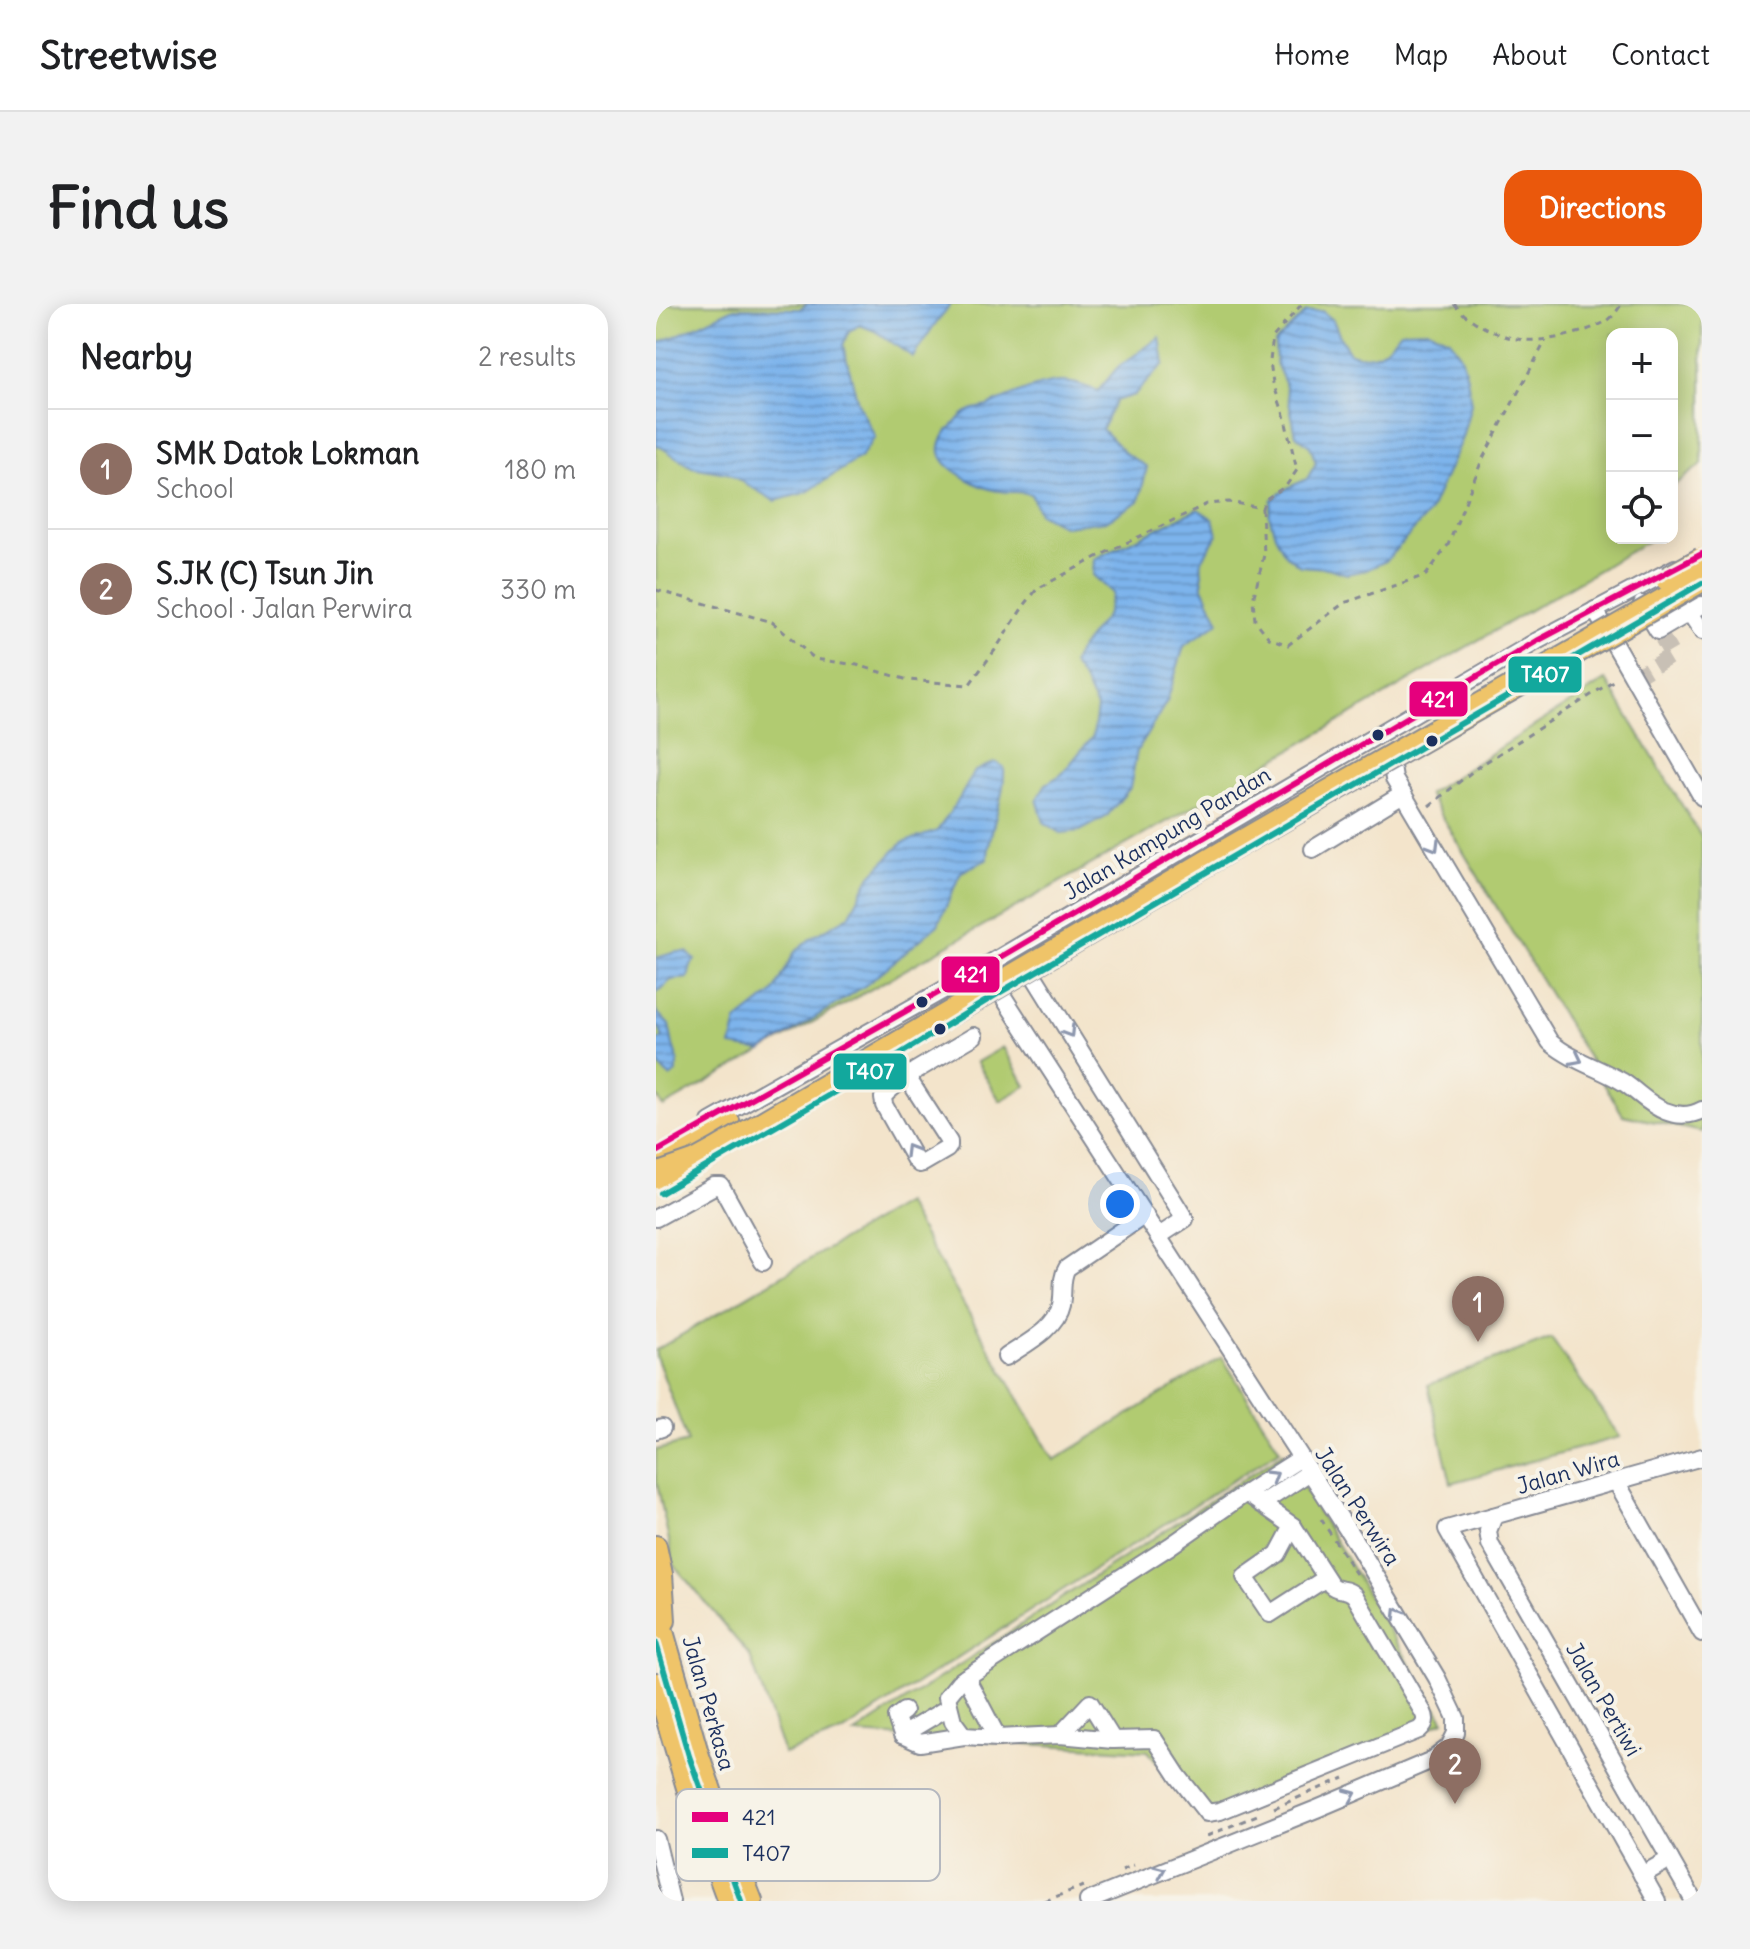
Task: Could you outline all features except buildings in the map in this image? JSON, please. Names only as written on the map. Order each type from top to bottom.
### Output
[{"type":"highway","points":[[656,1163],[756,1109],[1151,881],[1702,557]]},
{"type":"highway","points":[[656,1176],[696,1162],[716,1151],[1225,852],[1702,579]]},
{"type":"main road","points":[[656,1546],[662,1574],[667,1642]]},
{"type":"main road","name":"Jalan Perkasa","points":[[656,1607],[710,1789]]},
{"type":"main road","name":"Jalan Perkasa","points":[[656,1683],[687,1789]]},
{"type":"main road","name":"Jalan Perkasa","points":[[721,1881],[728,1901]]},
{"type":"main road","name":"Jalan Perkasa","points":[[745,1881],[752,1901]]},
{"type":"street","name":"Jalan Kampung Pandan","points":[[656,1184],[1605,627],[1638,597],[1702,557]]},
{"type":"street","name":"Jalan Kampung Pandan","points":[[656,1152],[984,967],[1537,641],[1595,610],[1638,597],[1702,571]]},
{"type":"street","points":[[1638,597],[1658,631],[1696,609],[1702,631]]},
{"type":"street","points":[[1595,610],[1702,797]]},
{"type":"street","points":[[1390,754],[1394,779],[1550,1042],[1623,1083],[1665,1111],[1686,1115],[1702,1110]]},
{"type":"street","points":[[1313,849],[1403,794]]},
{"type":"street","points":[[1027,965],[1185,1219],[1159,1236]]},
{"type":"street","name":"Jalan Perwira","points":[[984,967],[1358,1546],[1437,1678],[1456,1718],[1453,1740],[1432,1760],[1319,1808],[1087,1893]]},
{"type":"street","points":[[895,1045],[911,1074],[949,1142],[947,1149],[919,1164],[883,1100],[885,1095],[911,1074],[974,1036]]},
{"type":"street","points":[[656,1218],[714,1186],[721,1186],[763,1262]]},
{"type":"street","points":[[1006,1357],[1056,1318],[1062,1301],[1063,1274],[1072,1263],[1145,1215]]},
{"type":"street","name":"Jalan Wira","points":[[1642,1875],[1447,1529],[1702,1457]]},
{"type":"street","points":[[964,1736],[953,1721],[947,1697],[959,1682],[1170,1546],[1246,1493],[1306,1465]]},
{"type":"street","points":[[1261,1504],[1306,1465]]},
{"type":"street","points":[[1616,1481],[1702,1633]]},
{"type":"street","points":[[904,1711],[896,1717],[902,1735],[920,1743],[964,1736],[1060,1735],[1113,1740],[1154,1739],[1207,1813],[1220,1811],[1419,1730],[1426,1722],[1423,1712],[1355,1596],[1348,1590],[1334,1588],[1293,1526],[1246,1493]]},
{"type":"street","name":"Jalan Pertiwi","points":[[1494,1516],[1488,1531],[1490,1544],[1694,1901]]},
{"type":"street","points":[[1293,1526],[1278,1554],[1245,1577],[1270,1614],[1326,1578]]},
{"type":"street","points":[[1278,1554],[1309,1551]]},
{"type":"street","points":[[966,1677],[998,1738]]},
{"type":"street","points":[[1060,1735],[1090,1703],[1113,1740]]},
{"type":"street","points":[[902,1735],[949,1707]]},
{"type":"street","points":[[656,1839],[671,1901]]},
{"type":"street","points":[[1657,1901],[1642,1875],[1670,1859]]},
{"type":"path","points":[[1302,304],[1273,337],[1270,361],[1273,383],[1297,470],[1286,486],[1266,499],[1262,508],[1264,555],[1253,600],[1255,620],[1269,638],[1288,645],[1344,603],[1426,575],[1448,545],[1482,460],[1546,340]]},
{"type":"path","points":[[1454,304],[1460,312],[1490,331],[1523,340],[1546,340],[1608,321],[1622,304]]},
{"type":"path","points":[[656,590],[772,622],[815,659],[857,665],[908,680],[969,685],[1037,589],[1207,504],[1229,502],[1262,508]]},
{"type":"path","points":[[1416,816],[1478,767],[1616,679]]},
{"type":"path","points":[[1315,1510],[1359,1579]]},
{"type":"path","points":[[1274,1808],[1348,1776]]},
{"type":"path","points":[[1201,1838],[1262,1813]]},
{"type":"path","points":[[1122,1870],[1137,1864]]},
{"type":"path","points":[[1045,1901],[1087,1893]]},
{"type":"green space","points":[[656,304],[1702,304],[1702,464],[1678,482],[1678,328],[1606,328],[1606,544],[1643,544],[1205,800],[663,1107],[656,1095]]},
{"type":"green space","points":[[1606,680],[1702,838],[1702,1132],[1623,1115],[1428,794]]},
{"type":"green space","points":[[1003,1047],[1026,1086],[1000,1101],[977,1062]]},
{"type":"green space","points":[[905,1203],[1054,1460],[1222,1357],[1280,1450],[842,1732],[784,1754],[750,1656],[674,1565],[656,1478],[656,1450],[688,1442],[656,1350]]},
{"type":"green space","points":[[1551,1338],[1620,1437],[1451,1483],[1428,1385]]},
{"type":"green space","points":[[1283,1453],[1444,1721],[1207,1822],[1148,1751],[854,1734]]},
{"type":"water","points":[[808,304],[951,304],[913,357],[875,331],[860,325],[849,331],[843,345],[858,403],[875,437],[861,457],[807,492],[775,501],[727,473],[692,467],[656,444],[656,344],[734,308],[800,309]]},
{"type":"water","points":[[1322,311],[1333,320],[1350,353],[1359,355],[1379,352],[1401,331],[1429,330],[1449,339],[1461,356],[1471,404],[1462,438],[1429,513],[1386,561],[1347,574],[1328,568],[1300,566],[1285,554],[1269,515],[1272,499],[1307,479],[1316,463],[1310,446],[1296,435],[1285,383],[1276,363],[1275,343],[1306,312]]},
{"type":"water","points":[[1160,337],[1164,364],[1134,395],[1115,401],[1102,429],[1125,453],[1147,467],[1139,501],[1106,521],[1064,526],[1039,513],[1031,494],[983,487],[943,460],[941,442],[965,413],[1034,387],[1054,383],[1072,383],[1098,391],[1117,368]]},
{"type":"water","points":[[1198,509],[1213,519],[1217,535],[1201,562],[1203,587],[1219,622],[1184,646],[1167,701],[1137,751],[1130,788],[1106,817],[1080,831],[1061,833],[1044,822],[1037,799],[1046,784],[1062,774],[1093,736],[1097,708],[1072,664],[1106,616],[1113,593],[1093,575],[1094,559]]},
{"type":"water","points":[[995,762],[1004,767],[1004,779],[988,859],[961,872],[938,925],[866,985],[762,1051],[731,1046],[737,1021],[774,992],[794,953],[811,938],[849,916],[871,875],[902,843],[937,831],[975,771]]},
{"type":"water","points":[[687,952],[695,960],[688,978],[671,980],[656,994],[656,958]]},
{"type":"water","points":[[656,1011],[669,1025],[678,1060],[676,1072],[670,1077],[657,1058],[656,1041],[663,1038],[659,1027],[656,1027]]},
{"type":"tunnel","points":[[1634,678],[1672,655],[1658,631]]},
{"type":"transit line","name":"421","points":[[656,1152],[984,967],[1537,641],[1702,554]]},
{"type":"transit line","name":"T407","points":[[661,1193],[1702,583]]},
{"type":"transit line","name":"T407","points":[[656,1643],[701,1789]]},
{"type":"transit line","name":"T407","points":[[734,1881],[741,1901]]},
{"type":"place","name":"SMK Datok Lokman","points":[[1478,1342]]},
{"type":"place","name":"S.JK (C) Tsun Jin","points":[[1455,1804]]}]
